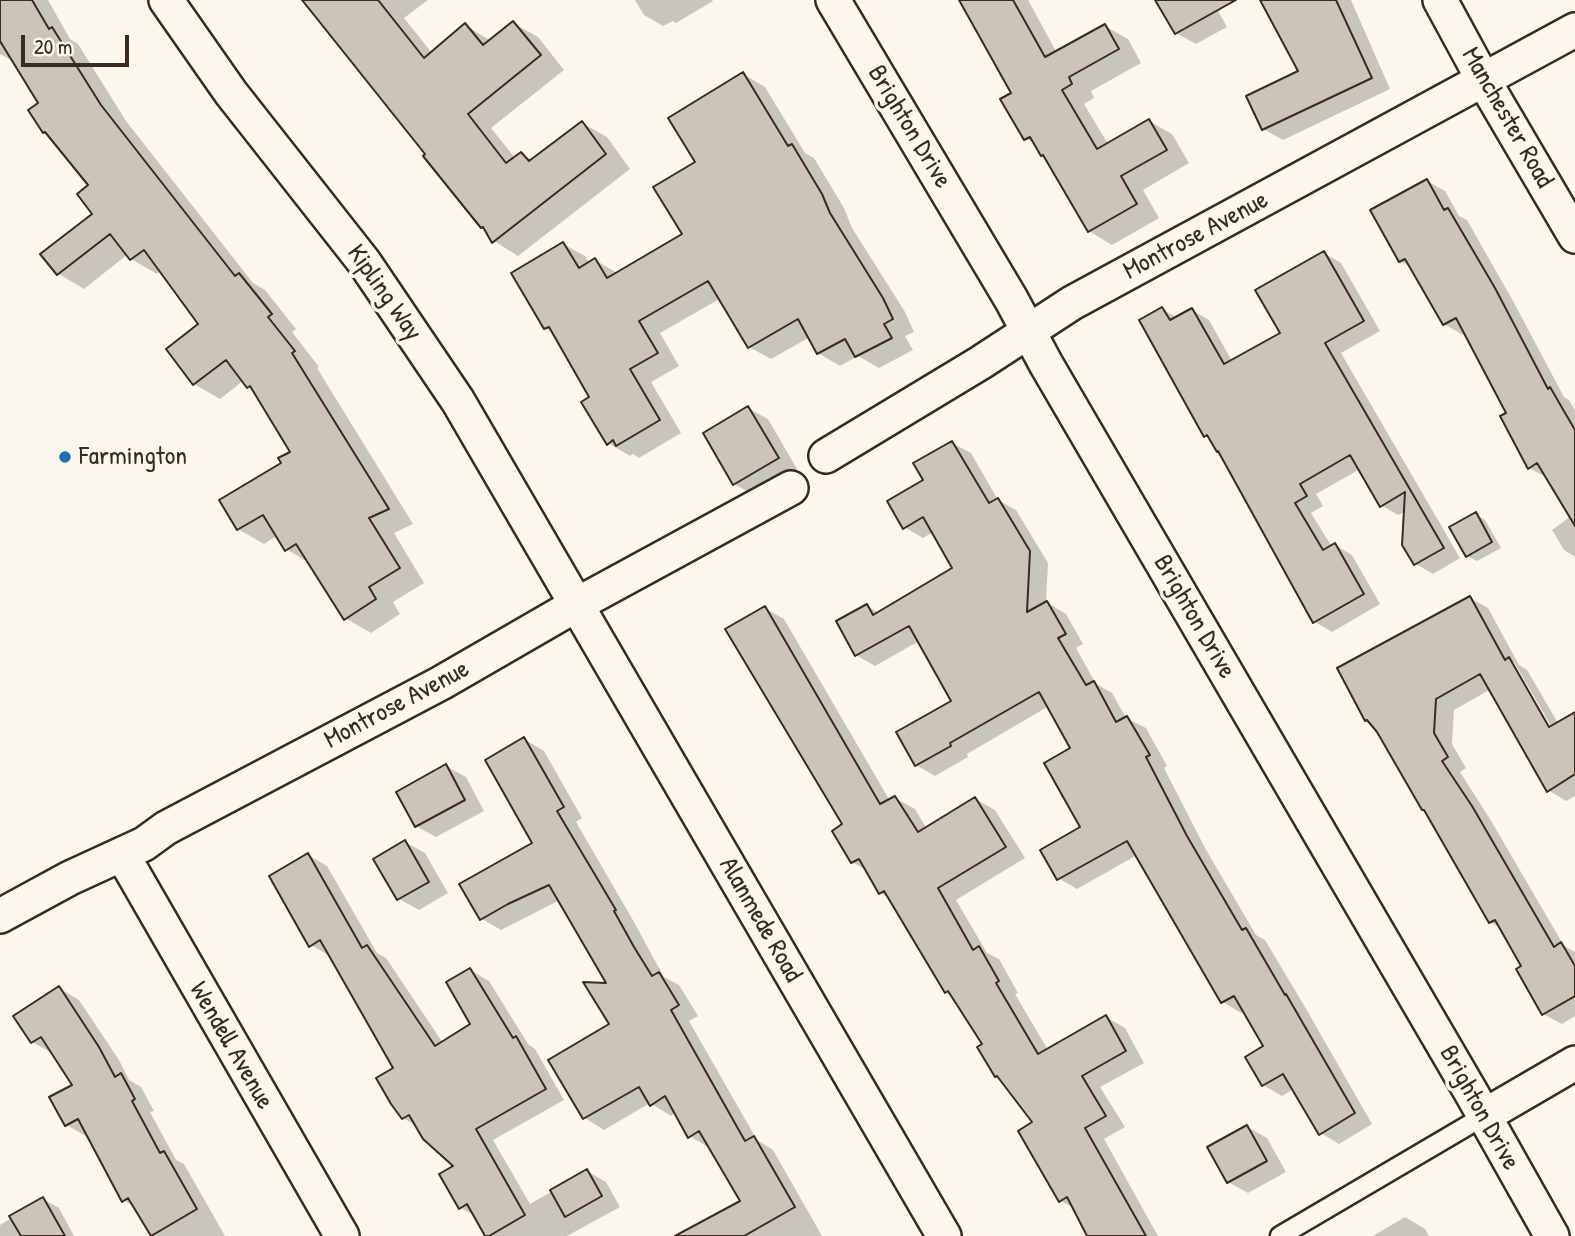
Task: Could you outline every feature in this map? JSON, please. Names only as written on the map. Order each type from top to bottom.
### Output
[{"type":"street","name":"Kipling Way","points":[[166,0],[231,93],[364,262],[458,401],[576,605]]},
{"type":"street","name":"Brighton Drive","points":[[833,0],[1028,331],[1552,1236]]},
{"type":"street","name":"Manchester Road","points":[[1440,0],[1575,236]]},
{"type":"street","name":"Montrose Avenue","points":[[826,456],[980,363],[1072,303],[1575,30]]},
{"type":"street","name":"Montrose Avenue","points":[[0,916],[70,878],[144,844],[166,828],[441,683],[576,605],[791,488]]},
{"type":"street","name":"Alanmede Road","points":[[576,605],[944,1236]]},
{"type":"street","name":"Wendell Avenue","points":[[122,854],[342,1236]]},
{"type":"street","points":[[1484,1116],[1575,1063]]},
{"type":"lane","points":[[1280,1236],[1484,1116]]},
{"type":"building","points":[[0,0],[32,0],[101,105],[235,276],[239,273],[272,314],[268,317],[295,351],[292,353],[389,509],[369,518],[400,568],[369,587],[376,599],[344,620],[296,544],[285,551],[263,515],[237,530],[219,500],[281,463],[278,458],[290,452],[250,386],[247,388],[226,360],[193,385],[166,349],[198,324],[144,250],[130,260],[110,234],[57,275],[40,254],[92,214],[77,194],[88,185],[45,132],[43,133],[28,110],[38,103],[0,41]]},
{"type":"building","points":[[302,0],[378,0],[424,58],[465,23],[483,45],[513,21],[541,55],[468,114],[506,163],[521,152],[529,161],[582,121],[606,154],[492,243],[483,227],[481,228],[423,156],[425,154]]},
{"type":"building","points":[[959,0],[1013,0],[1045,57],[1105,24],[1119,49],[1069,77],[1072,84],[1062,90],[1097,149],[1149,119],[1167,150],[1121,176],[1137,204],[1088,232],[1043,155],[1041,156],[1030,137],[1024,140],[1000,99],[1011,93]]},
{"type":"building","points":[[1155,0],[1236,0],[1175,34]]},
{"type":"building","points":[[1260,0],[1336,0],[1372,78],[1262,130],[1246,96],[1298,71]]},
{"type":"building","points":[[743,72],[788,146],[792,144],[822,194],[830,213],[883,298],[893,319],[884,324],[892,338],[855,357],[845,339],[817,354],[798,319],[748,348],[708,281],[639,321],[658,353],[630,369],[660,420],[616,446],[613,440],[607,445],[581,402],[589,397],[549,327],[544,329],[511,273],[563,242],[579,268],[595,258],[607,278],[682,234],[653,187],[695,162],[668,118]]},
{"type":"building","points":[[1427,179],[1444,210],[1448,208],[1495,288],[1548,389],[1550,387],[1575,430],[1575,526],[1537,463],[1528,469],[1500,416],[1506,413],[1456,318],[1443,325],[1405,259],[1399,262],[1370,210]]},
{"type":"building","points":[[1324,251],[1364,321],[1325,343],[1444,548],[1414,565],[1402,545],[1405,492],[1380,507],[1350,455],[1300,484],[1307,496],[1295,503],[1323,550],[1335,543],[1364,594],[1313,623],[1218,451],[1207,435],[1204,437],[1139,320],[1162,307],[1170,320],[1192,308],[1224,364],[1280,333],[1255,290]]},
{"type":"building","points":[[748,406],[779,458],[733,485],[703,433]]},
{"type":"building","points":[[952,441],[989,503],[998,498],[1030,551],[1027,612],[1047,601],[1066,634],[1058,638],[1086,685],[1094,681],[1116,722],[1127,716],[1150,755],[1146,757],[1187,836],[1242,930],[1246,928],[1355,1113],[1319,1135],[1283,1074],[1262,1086],[1245,1057],[1263,1046],[1234,996],[1221,1003],[1127,841],[1057,880],[1040,850],[1080,827],[1044,763],[1070,748],[1039,692],[915,766],[896,732],[951,701],[909,626],[855,656],[836,621],[867,604],[873,615],[952,568],[923,517],[903,529],[887,501],[923,480],[913,463]]},
{"type":"building","points":[[1476,512],[1492,542],[1466,557],[1449,527]]},
{"type":"building","points":[[1470,596],[1505,660],[1509,657],[1549,727],[1575,712],[1575,774],[1547,792],[1480,674],[1436,699],[1434,733],[1448,757],[1442,761],[1472,806],[1554,947],[1561,942],[1575,966],[1575,996],[1542,1015],[1516,969],[1521,966],[1495,920],[1489,923],[1377,732],[1365,721],[1337,668]]},
{"type":"building","points":[[765,606],[880,804],[895,796],[918,832],[975,797],[1006,847],[938,888],[973,950],[979,946],[999,981],[996,983],[1038,1054],[1106,1015],[1126,1051],[1082,1076],[1106,1116],[1085,1128],[1146,1236],[1087,1236],[1067,1197],[1059,1202],[1018,1131],[1032,1122],[997,1076],[995,1077],[977,1047],[982,1044],[948,991],[945,993],[884,891],[879,894],[859,859],[851,863],[832,831],[842,824],[725,629]]},
{"type":"building","points":[[524,737],[564,807],[557,811],[616,910],[614,911],[634,947],[652,976],[659,972],[679,1005],[671,1010],[745,1141],[754,1136],[795,1207],[744,1236],[675,1236],[740,1201],[699,1131],[688,1138],[665,1096],[650,1106],[639,1087],[583,1119],[548,1060],[609,1024],[583,982],[606,983],[549,885],[480,920],[459,884],[532,843],[485,760]]},
{"type":"building","points":[[446,764],[465,800],[415,827],[396,792]]},
{"type":"building","points":[[405,840],[429,882],[397,900],[373,859]]},
{"type":"building","points":[[308,853],[362,948],[367,945],[435,1046],[470,1024],[446,982],[470,968],[513,1038],[516,1036],[546,1089],[476,1129],[525,1215],[489,1236],[485,1236],[467,1204],[459,1209],[439,1174],[453,1166],[423,1139],[409,1115],[402,1119],[391,1104],[376,1078],[393,1068],[320,940],[309,947],[269,876]]},
{"type":"building","points":[[59,986],[115,1077],[121,1073],[135,1099],[132,1101],[160,1153],[164,1151],[197,1209],[151,1236],[128,1198],[122,1202],[78,1119],[65,1126],[49,1097],[72,1085],[41,1037],[31,1043],[13,1016]]},
{"type":"building","points":[[1247,1125],[1267,1161],[1227,1183],[1207,1147]]},
{"type":"building","points":[[587,1169],[602,1196],[565,1217],[550,1190]]},
{"type":"building","points":[[43,1197],[65,1236],[21,1236],[9,1216]]},
{"type":"place","name":"Farmington","points":[[65,457]]}]
